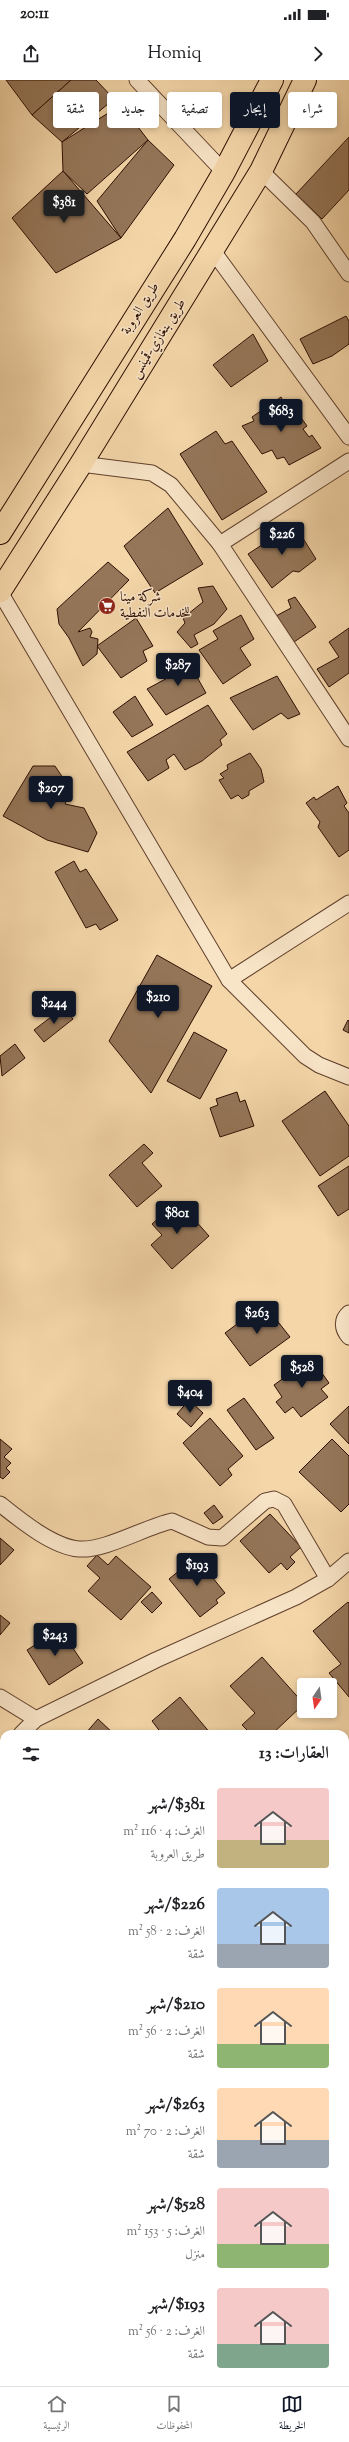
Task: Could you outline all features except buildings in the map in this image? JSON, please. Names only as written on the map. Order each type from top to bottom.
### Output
[{"type":"main road","name":"طريق العروبة","points":[[0,533],[185,239],[224,172],[272,80]]},
{"type":"main road","name":"طريق بنغازي-قمينس","points":[[0,591],[81,464],[261,171],[305,80]]},
{"type":"street","points":[[137,80],[224,172]]},
{"type":"street","points":[[261,171],[313,222],[349,274]]},
{"type":"street","points":[[213,251],[349,437]]},
{"type":"street","points":[[220,544],[349,461]]},
{"type":"street","points":[[81,464],[152,473],[171,485],[220,544],[349,739]]},
{"type":"street","points":[[0,591],[229,980],[305,1056],[319,1065],[349,1077]]},
{"type":"street","points":[[229,980],[349,903]]},
{"type":"street","points":[[349,1313],[344,1320],[343,1326],[349,1337]]},
{"type":"street","points":[[0,1504],[40,1534],[79,1549],[103,1545],[172,1521],[208,1537],[222,1538],[265,1501],[274,1499],[284,1504],[328,1579]]},
{"type":"street","points":[[25,1730],[36,1719],[156,1660],[296,1597],[328,1579],[349,1561]]},
{"type":"street","points":[[0,1697],[36,1719]]},
{"type":"place","name":"شركة مينا للخدمات النفطية","points":[[107,606]]}]
